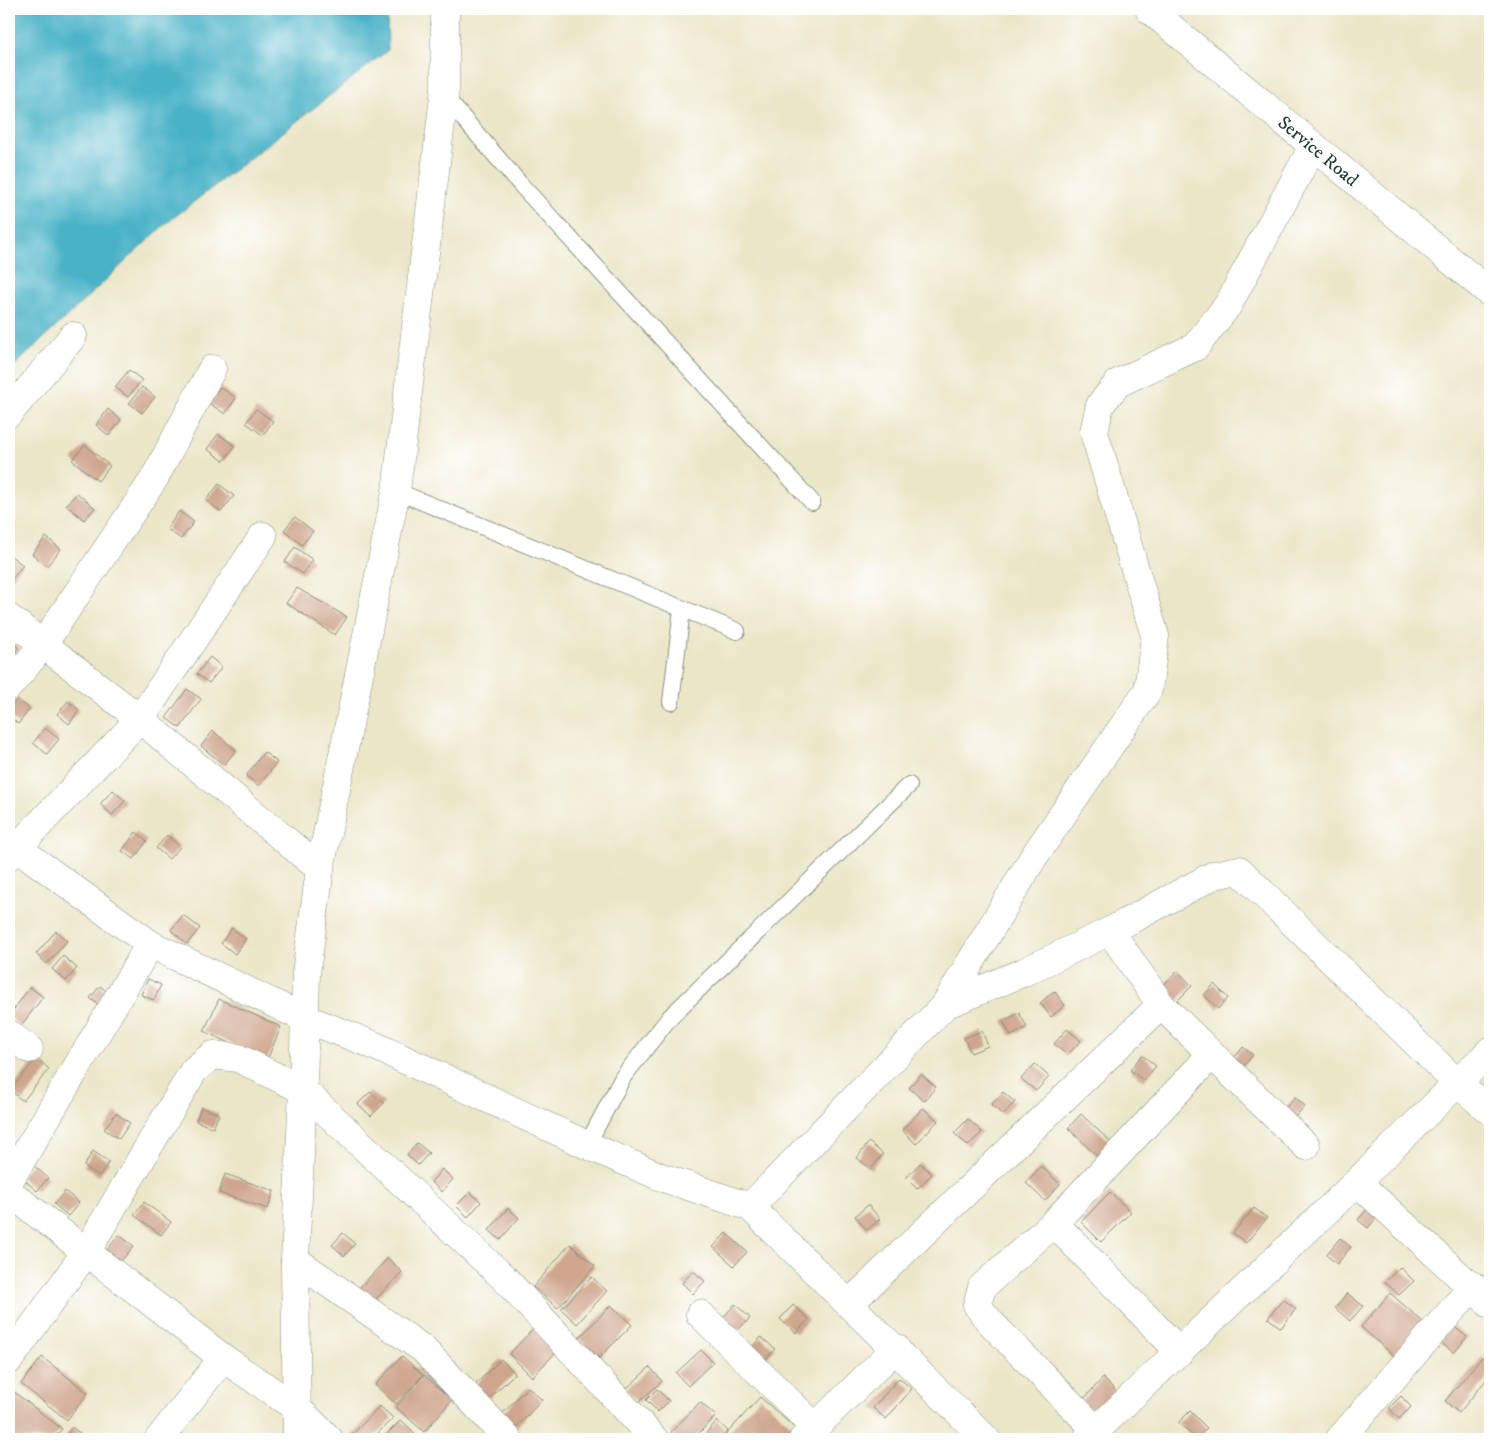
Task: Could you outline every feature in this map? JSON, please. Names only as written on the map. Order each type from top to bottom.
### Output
[{"type":"street","points":[[297,1439],[295,1260],[306,973],[320,869],[396,491],[444,96],[445,9]]},
{"type":"street","name":"Service Road","points":[[1148,9],[1490,293]]},
{"type":"street","points":[[750,1207],[945,1005],[1033,858],[1148,690],[1155,636],[1094,432],[1100,405],[1118,383],[1195,347],[1228,305],[1313,146]]},
{"type":"street","points":[[9,413],[73,336]]},
{"type":"street","points":[[9,686],[42,646],[154,479],[212,369]]},
{"type":"street","points":[[263,536],[140,719],[12,852],[150,944],[304,1018],[371,1044],[661,1177],[750,1207],[896,1348],[986,1439]]},
{"type":"street","points":[[9,618],[42,646],[140,719],[320,869]]},
{"type":"street","points":[[945,1005],[1024,972],[1110,931],[1214,875],[1239,870],[1457,1083],[1490,1111]]},
{"type":"street","points":[[1110,931],[1161,1005],[1306,1146]]},
{"type":"street","points":[[9,1181],[150,944]]},
{"type":"street","points":[[849,1304],[1161,1005]]},
{"type":"street","points":[[1212,1054],[1054,1223],[982,1287],[977,1305],[990,1322],[1092,1434],[1357,1182],[1490,1051]]},
{"type":"street","points":[[9,1360],[86,1252],[194,1070],[213,1055],[238,1058],[303,1090],[504,1278],[654,1439]]},
{"type":"street","points":[[1340,1439],[1482,1295],[1357,1182]]},
{"type":"street","points":[[9,1192],[222,1358],[298,1409],[329,1439]]},
{"type":"street","points":[[1054,1223],[1180,1352]]},
{"type":"street","points":[[295,1260],[424,1350],[508,1439]]},
{"type":"street","points":[[700,1314],[809,1433],[896,1348]]},
{"type":"street","points":[[160,1439],[222,1358]]},
{"type":"lane","points":[[444,96],[521,185],[812,502]]},
{"type":"lane","points":[[396,491],[737,632]]},
{"type":"lane","points":[[671,702],[682,610]]},
{"type":"lane","points":[[588,1145],[623,1078],[670,1017],[909,785]]},
{"type":"water","points":[[9,9],[387,9],[388,50],[163,226],[9,371]]},
{"type":"building","points":[[129,370],[142,380],[128,397],[115,387]]},
{"type":"building","points":[[142,387],[155,397],[142,413],[129,403]]},
{"type":"building","points":[[220,387],[236,398],[225,414],[209,403]]},
{"type":"building","points":[[108,409],[121,420],[109,436],[96,425]]},
{"type":"building","points":[[256,409],[273,421],[263,435],[246,423]]},
{"type":"building","points":[[218,434],[235,446],[224,461],[207,449]]},
{"type":"building","points":[[85,445],[110,466],[98,481],[72,460]]},
{"type":"building","points":[[219,484],[234,496],[221,512],[206,500]]},
{"type":"building","points":[[77,493],[95,508],[84,520],[66,505]]},
{"type":"building","points":[[179,511],[194,522],[181,539],[167,529]]},
{"type":"building","points":[[295,517],[313,531],[302,545],[284,530]]},
{"type":"building","points":[[46,537],[61,549],[47,566],[32,554]]},
{"type":"building","points":[[295,547],[313,560],[303,574],[285,562]]},
{"type":"building","points":[[9,556],[23,565],[9,583]]},
{"type":"building","points":[[297,588],[347,617],[335,635],[286,603]]},
{"type":"building","points":[[9,639],[19,648],[9,660]]},
{"type":"building","points":[[210,657],[222,667],[209,683],[197,674]]},
{"type":"building","points":[[187,689],[201,699],[180,728],[166,718]]},
{"type":"building","points":[[17,699],[30,709],[18,724],[9,716],[9,708]]},
{"type":"building","points":[[68,701],[79,710],[69,724],[57,714]]},
{"type":"building","points":[[45,728],[59,739],[47,754],[33,743]]},
{"type":"building","points":[[213,731],[236,750],[224,765],[201,746]]},
{"type":"building","points":[[264,752],[277,762],[259,786],[246,776]]},
{"type":"building","points":[[113,790],[125,801],[112,815],[100,804]]},
{"type":"building","points":[[136,832],[147,841],[134,859],[122,851]]},
{"type":"building","points":[[167,835],[180,847],[169,859],[156,848]]},
{"type":"building","points":[[183,915],[200,928],[187,944],[171,930]]},
{"type":"building","points":[[232,928],[246,939],[235,954],[221,943]]},
{"type":"building","points":[[56,931],[67,941],[47,964],[36,954]]},
{"type":"building","points":[[63,956],[77,968],[66,981],[52,969]]},
{"type":"building","points":[[1178,971],[1192,986],[1177,1001],[1162,986]]},
{"type":"building","points":[[148,979],[161,985],[154,1000],[141,995]]},
{"type":"building","points":[[1214,984],[1228,998],[1218,1009],[1204,995]]},
{"type":"building","points":[[100,986],[112,996],[102,1008],[90,998]]},
{"type":"building","points":[[30,987],[43,997],[20,1027],[9,1016]]},
{"type":"building","points":[[1054,991],[1065,1005],[1051,1017],[1040,1003]]},
{"type":"building","points":[[219,999],[281,1027],[267,1060],[204,1031]]},
{"type":"building","points":[[1019,1013],[1027,1027],[1011,1036],[1003,1021]]},
{"type":"building","points":[[1067,1029],[1081,1041],[1067,1055],[1054,1044]]},
{"type":"building","points":[[982,1031],[988,1046],[971,1053],[964,1038]]},
{"type":"building","points":[[1243,1047],[1253,1055],[1243,1067],[1233,1059]]},
{"type":"building","points":[[1142,1055],[1156,1066],[1144,1081],[1130,1070]]},
{"type":"building","points":[[37,1058],[49,1069],[23,1101],[10,1090]]},
{"type":"building","points":[[1035,1064],[1049,1077],[1036,1091],[1021,1079]]},
{"type":"building","points":[[921,1074],[936,1087],[924,1101],[909,1088]]},
{"type":"building","points":[[370,1092],[384,1103],[371,1116],[358,1104]]},
{"type":"building","points":[[1003,1092],[1015,1102],[1003,1115],[991,1105]]},
{"type":"building","points":[[1295,1097],[1305,1106],[1293,1119],[1284,1110]]},
{"type":"building","points":[[201,1107],[219,1114],[213,1128],[196,1121]]},
{"type":"building","points":[[923,1108],[938,1121],[916,1144],[902,1130]]},
{"type":"building","points":[[116,1113],[130,1123],[119,1139],[104,1129]]},
{"type":"building","points":[[1081,1114],[1115,1146],[1101,1160],[1068,1128]]},
{"type":"building","points":[[968,1119],[982,1132],[968,1146],[954,1133]]},
{"type":"building","points":[[869,1142],[883,1154],[871,1169],[857,1158]]},
{"type":"building","points":[[417,1143],[429,1153],[418,1165],[407,1155]]},
{"type":"building","points":[[93,1151],[109,1162],[99,1176],[84,1166]]},
{"type":"building","points":[[920,1163],[932,1174],[917,1189],[906,1178]]},
{"type":"building","points":[[32,1164],[48,1178],[37,1191],[21,1177]]},
{"type":"building","points":[[1041,1166],[1060,1184],[1045,1201],[1026,1183]]},
{"type":"building","points":[[442,1169],[453,1179],[442,1192],[431,1182]]},
{"type":"building","points":[[225,1174],[274,1191],[268,1209],[219,1193]]},
{"type":"building","points":[[65,1191],[79,1203],[68,1216],[54,1204]]},
{"type":"building","points":[[470,1192],[481,1202],[468,1217],[456,1206]]},
{"type":"building","points":[[1110,1192],[1131,1212],[1101,1242],[1081,1222]]},
{"type":"building","points":[[144,1202],[171,1222],[161,1235],[134,1215]]},
{"type":"building","points":[[868,1205],[880,1219],[867,1230],[855,1216]]},
{"type":"building","points":[[508,1208],[519,1218],[500,1240],[489,1230]]},
{"type":"building","points":[[1254,1208],[1267,1218],[1246,1243],[1233,1233]]},
{"type":"building","points":[[1368,1208],[1378,1216],[1368,1228],[1358,1220]]},
{"type":"building","points":[[343,1233],[355,1244],[344,1256],[332,1245]]},
{"type":"building","points":[[726,1233],[747,1252],[734,1266],[713,1247]]},
{"type":"building","points":[[119,1235],[134,1246],[121,1261],[107,1250]]},
{"type":"building","points":[[1340,1238],[1351,1247],[1337,1264],[1326,1255]]},
{"type":"building","points":[[570,1244],[595,1266],[558,1308],[533,1287]]},
{"type":"building","points":[[388,1258],[402,1272],[370,1305],[356,1291]]},
{"type":"building","points":[[1400,1267],[1414,1281],[1399,1295],[1385,1282]]},
{"type":"building","points":[[693,1271],[705,1281],[693,1294],[682,1283]]},
{"type":"building","points":[[592,1277],[607,1291],[577,1324],[561,1309]]},
{"type":"building","points":[[1347,1293],[1363,1306],[1350,1321],[1335,1308]]},
{"type":"building","points":[[1390,1293],[1423,1322],[1394,1356],[1361,1327]]},
{"type":"building","points":[[1283,1299],[1296,1309],[1281,1328],[1268,1318]]},
{"type":"building","points":[[735,1304],[750,1318],[735,1333],[721,1320]]},
{"type":"building","points":[[611,1305],[632,1325],[599,1358],[579,1338]]},
{"type":"building","points":[[793,1305],[809,1319],[796,1333],[780,1319]]},
{"type":"building","points":[[538,1324],[562,1346],[532,1377],[509,1354]]},
{"type":"building","points":[[1452,1325],[1467,1337],[1454,1353],[1439,1341]]},
{"type":"building","points":[[761,1337],[775,1349],[765,1361],[751,1348]]},
{"type":"building","points":[[701,1350],[713,1362],[688,1386],[676,1373]]},
{"type":"building","points":[[402,1356],[423,1375],[396,1404],[375,1385]]},
{"type":"building","points":[[42,1357],[88,1393],[67,1420],[21,1384]]},
{"type":"building","points":[[1482,1357],[1490,1364],[1490,1375],[1459,1413],[1445,1401]]},
{"type":"building","points":[[501,1359],[515,1373],[483,1405],[469,1391]]},
{"type":"building","points":[[650,1367],[662,1381],[639,1402],[626,1389]]},
{"type":"building","points":[[424,1375],[452,1400],[424,1432],[396,1407]]},
{"type":"building","points":[[899,1378],[912,1389],[886,1419],[873,1408]]},
{"type":"building","points":[[1103,1378],[1120,1395],[1099,1417],[1082,1401]]},
{"type":"building","points":[[528,1387],[542,1400],[511,1433],[497,1419]]},
{"type":"building","points":[[657,1389],[669,1401],[658,1412],[646,1400]]},
{"type":"building","points":[[13,1391],[62,1429],[53,1439],[16,1439],[9,1433],[9,1397]]},
{"type":"building","points":[[1401,1396],[1411,1407],[1399,1419],[1389,1408]]},
{"type":"building","points":[[760,1397],[795,1428],[785,1439],[722,1439]]},
{"type":"building","points":[[700,1402],[716,1416],[693,1439],[678,1439],[671,1432]]},
{"type":"building","points":[[380,1406],[393,1418],[372,1439],[353,1439],[350,1437]]},
{"type":"building","points":[[1190,1411],[1207,1428],[1196,1439],[1178,1423]]},
{"type":"building","points":[[401,1420],[415,1433],[409,1439],[382,1439]]},
{"type":"building","points":[[717,1421],[728,1431],[721,1439],[701,1439]]},
{"type":"building","points":[[72,1427],[87,1439],[63,1439]]}]
